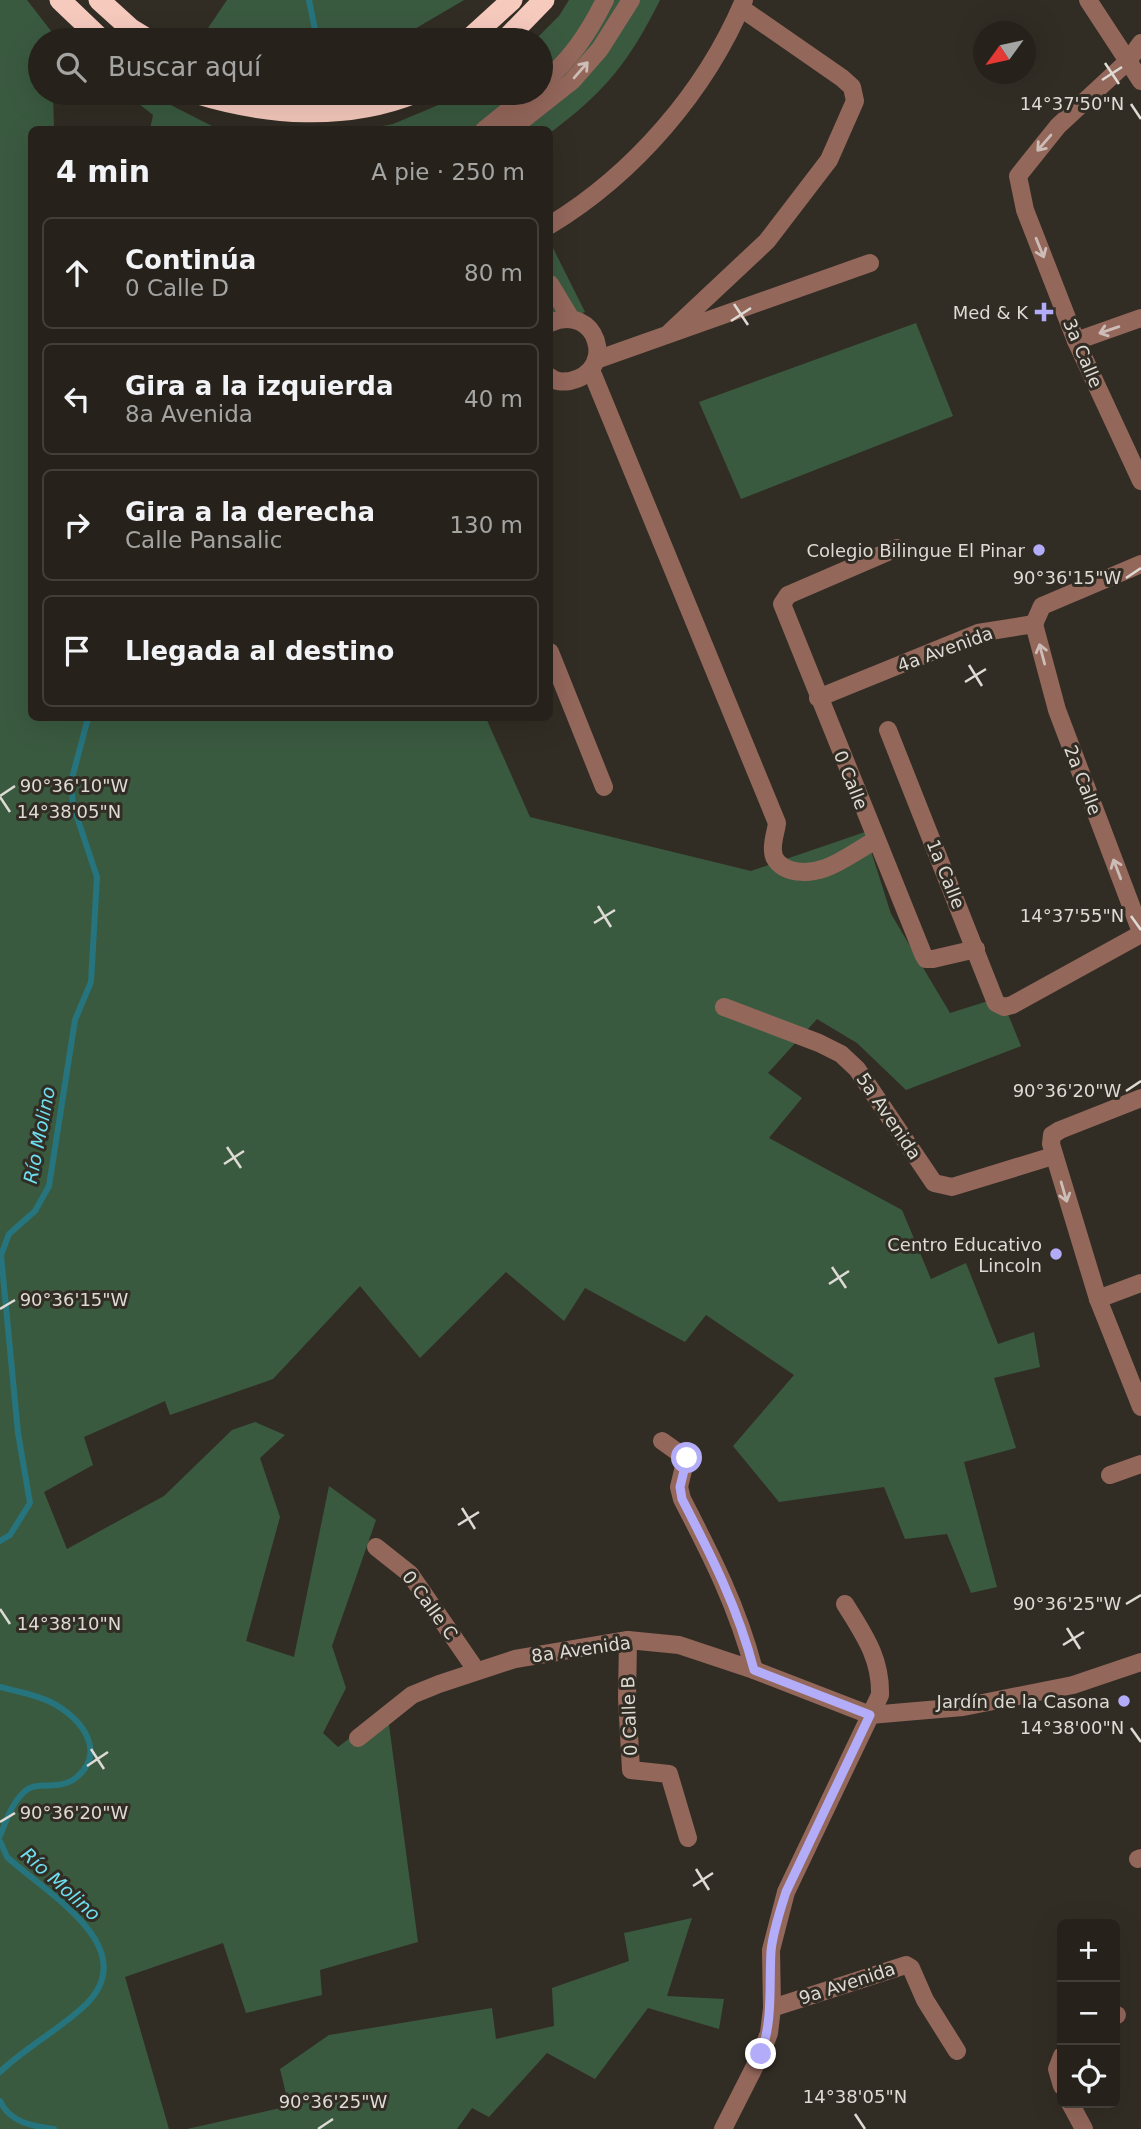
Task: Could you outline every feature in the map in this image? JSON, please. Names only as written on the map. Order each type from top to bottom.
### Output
[{"type":"highway","points":[[60,0],[89,28]]},
{"type":"highway","points":[[99,0],[134,28]]},
{"type":"highway","points":[[481,28],[512,0]]},
{"type":"highway","points":[[517,28],[544,0]]},
{"type":"highway","points":[[240,105],[301,112],[372,105]]},
{"type":"street","points":[[553,75],[587,36],[605,0]]},
{"type":"street","points":[[553,96],[572,81],[600,49],[631,0]]},
{"type":"street","points":[[1088,0],[1141,81]]},
{"type":"street","points":[[553,223],[600,190],[664,125],[713,62],[743,4],[852,87],[855,101],[830,160],[767,241],[670,332]]},
{"type":"street","points":[[1128,61],[1141,43]]},
{"type":"street","name":"3a Calle","points":[[1128,61],[1058,125],[1019,171],[1019,183],[1025,210],[1076,341],[1141,481]]},
{"type":"street","points":[[489,126],[515,105]]},
{"type":"street","points":[[515,126],[542,105]]},
{"type":"street","points":[[553,380],[581,377],[593,365],[670,332],[870,263]]},
{"type":"street","points":[[553,289],[571,318],[590,329],[596,338],[593,365],[777,823],[772,853],[776,861],[793,871],[817,872],[876,840]]},
{"type":"street","points":[[553,322],[571,318]]},
{"type":"street","points":[[1076,341],[1141,318]]},
{"type":"street","name":"0 Calle","points":[[897,548],[783,598],[782,604],[926,959],[976,948]]},
{"type":"street","points":[[1034,624],[1042,606],[1141,564]]},
{"type":"street","name":"4a Avenida","points":[[818,698],[978,633],[1034,624]]},
{"type":"street","name":"2a Calle","points":[[1034,624],[1057,710],[1141,933]]},
{"type":"street","points":[[553,660],[604,787]]},
{"type":"street","name":"1a Calle","points":[[888,730],[996,1003],[1004,1007],[1012,1004],[1141,933]]},
{"type":"street","name":"5a Avenida","points":[[724,1007],[841,1054],[858,1069],[934,1183],[952,1187],[1053,1156]]},
{"type":"street","points":[[1141,1098],[1052,1135],[1053,1156],[1098,1299],[1141,1407]]},
{"type":"street","points":[[1098,1299],[1141,1283]]},
{"type":"street","points":[[662,1441],[687,1458],[680,1487],[682,1499],[719,1571],[742,1624],[754,1670]]},
{"type":"street","points":[[1110,1475],[1141,1464]]},
{"type":"street","name":"0 Calle C","points":[[376,1547],[410,1574],[476,1670]]},
{"type":"street","points":[[723,2129],[761,2054],[772,2008],[771,1950],[783,1902],[880,1695],[881,1674],[876,1656],[845,1604]]},
{"type":"street","name":"8a Avenida","points":[[358,1738],[412,1695],[476,1670],[516,1659],[628,1640],[679,1645],[754,1670],[870,1715],[963,1707],[1073,1685],[1141,1661]]},
{"type":"street","name":"0 Calle B","points":[[628,1640],[626,1698],[631,1770],[669,1774],[688,1838]]},
{"type":"street","name":"9a Avenida","points":[[772,2008],[906,1965],[911,1968],[925,2000],[957,2051]]},
{"type":"street","points":[[1073,2108],[1084,2129]]},
{"type":"green space","points":[[0,0],[27,0],[49,28],[28,28],[28,105],[53,105],[54,126],[28,126],[28,721],[487,721],[530,817],[751,871],[865,832],[891,914],[950,1013],[1001,997],[1021,1046],[906,1090],[857,1043],[817,1019],[768,1073],[802,1098],[769,1138],[902,1210],[931,1279],[966,1263],[998,1344],[1034,1332],[1040,1367],[994,1378],[1016,1448],[964,1462],[997,1587],[971,1593],[947,1534],[905,1539],[884,1487],[779,1502],[733,1446],[794,1375],[706,1315],[685,1342],[585,1288],[564,1321],[506,1272],[420,1358],[360,1286],[273,1379],[170,1415],[165,1401],[84,1437],[93,1465],[44,1492],[67,1549],[164,1496],[232,1430],[255,1422],[285,1435],[260,1458],[280,1517],[246,1641],[294,1657],[329,1486],[376,1520],[332,1646],[346,1688],[323,1733],[338,1747],[387,1710],[418,1942],[320,1970],[322,1995],[246,2013],[223,1943],[125,1977],[169,2129],[0,2129]]},
{"type":"green space","points":[[227,0],[464,0],[416,28],[208,28]]},
{"type":"green space","points":[[569,0],[660,0],[638,41],[614,74],[570,118],[553,131],[553,126],[383,126],[438,105],[553,105],[553,28],[547,28]]},
{"type":"green space","points":[[140,105],[171,105],[212,126],[151,126],[153,115]]},
{"type":"green space","points":[[553,248],[585,312],[553,325]]},
{"type":"green space","points":[[916,323],[953,416],[741,499],[699,402]]},
{"type":"green space","points":[[692,1918],[667,1996],[724,1999],[719,2029],[648,2008],[595,2079],[547,2053],[489,2117],[472,2108],[457,2129],[187,2129],[289,2106],[280,2069],[329,2035],[492,2008],[496,2039],[554,2026],[552,1988],[629,1961],[624,1933]]},
{"type":"waterway","name":"Río Molino","points":[[309,0],[315,28]]},
{"type":"waterway","name":"Río Molino","points":[[0,1541],[10,1535],[30,1503],[18,1433],[1,1255],[9,1234],[35,1211],[49,1186],[75,1020],[91,982],[97,877],[73,805],[71,782],[87,721]]},
{"type":"waterway","name":"Río Molino","points":[[0,1687],[39,1697],[61,1708],[84,1731],[90,1750],[85,1768],[70,1782],[35,1786],[23,1793],[12,1808],[0,1836]]},
{"type":"waterway","name":"Río Molino","points":[[0,1841],[7,1857],[66,1906],[84,1925],[98,1945],[104,1966],[99,1987],[81,2009],[0,2072]]},
{"type":"waterway","name":"Río Molino","points":[[0,2101],[16,2119],[30,2125],[54,2129]]},
{"type":"place","name":"Med & K","points":[[1044,312]]},
{"type":"place","name":"Colegio Bilingue El Pinar","points":[[1039,550]]},
{"type":"place","name":"Centro Educativo Lincoln","points":[[1056,1254]]},
{"type":"place","name":"Jardín de la Casona","points":[[1124,1701]]},
{"type":"route","points":[[687,1458],[680,1493],[742,1624],[754,1670],[870,1715],[800,1868],[786,1892],[771,1950],[772,2008],[769,2033],[761,2054]]}]
